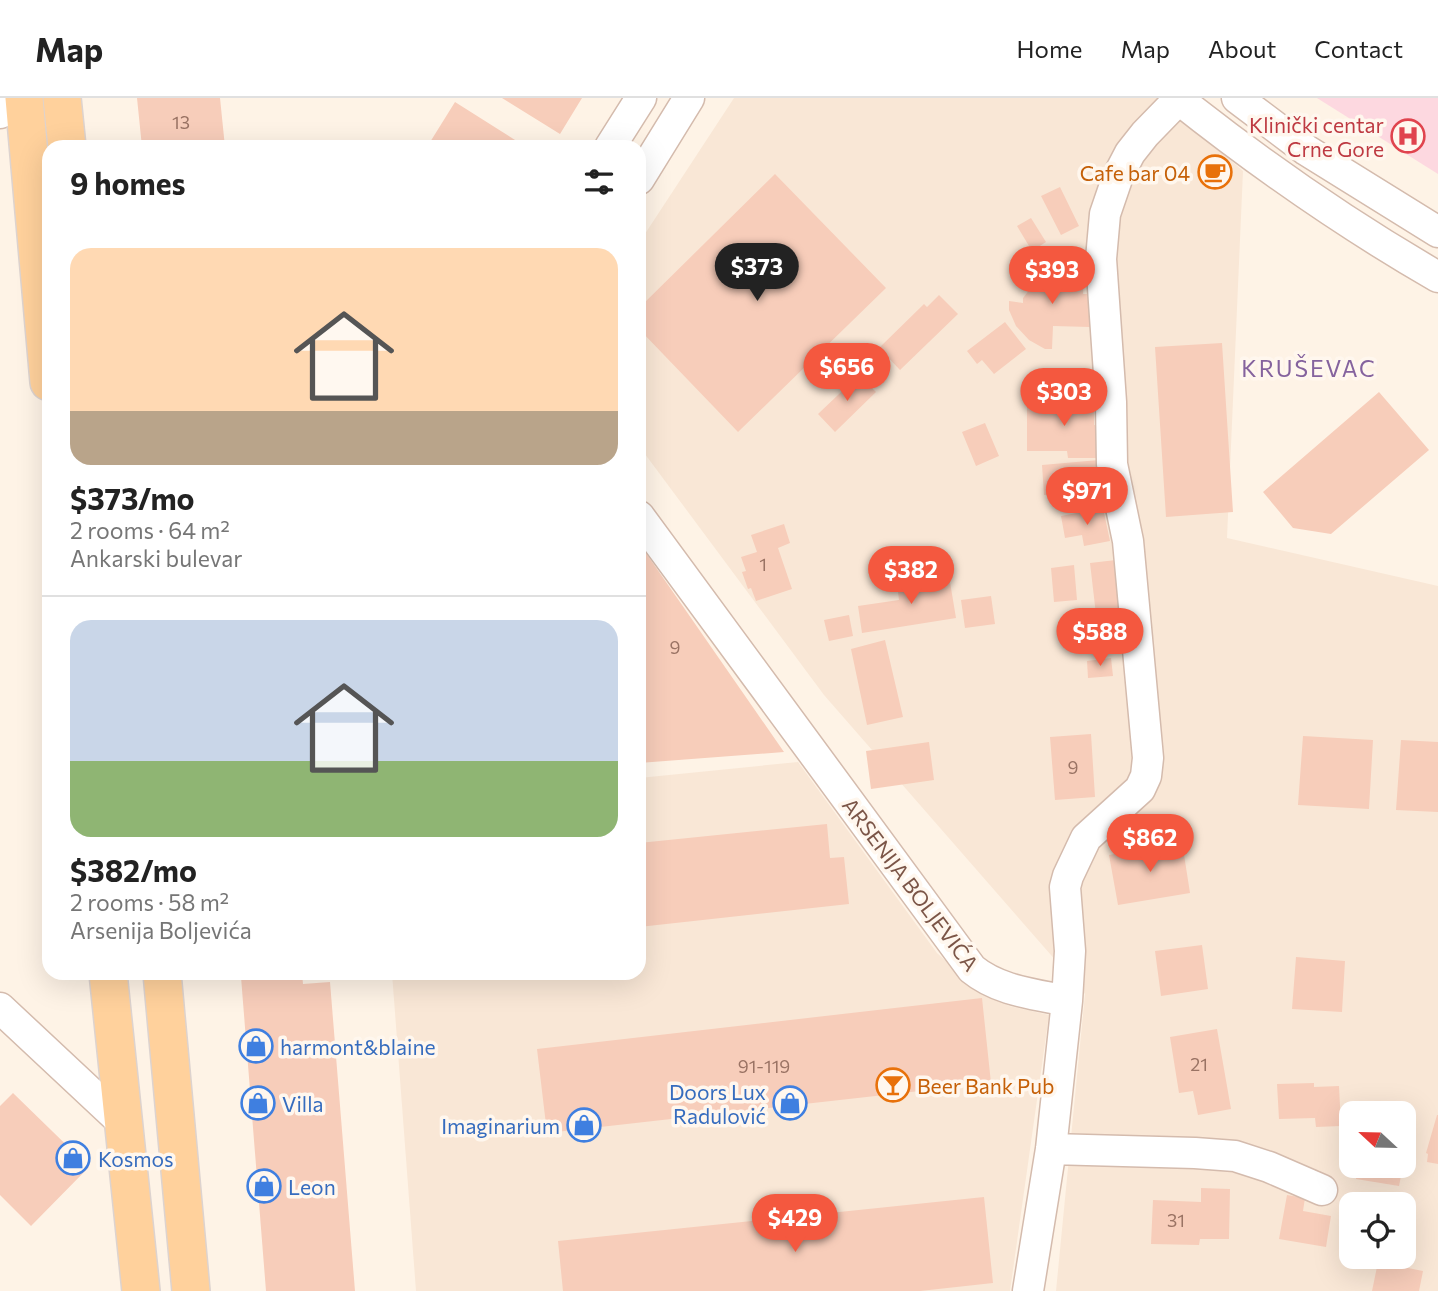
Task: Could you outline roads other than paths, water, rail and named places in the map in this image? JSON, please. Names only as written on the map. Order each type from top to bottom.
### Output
[{"type":"main road","points":[[24,98],[42,302]]},
{"type":"main road","points":[[62,98],[66,140]]},
{"type":"main road","points":[[109,980],[141,1291]]},
{"type":"main road","points":[[163,980],[191,1291]]},
{"type":"street","points":[[0,113],[16,98]]},
{"type":"street","points":[[614,140],[641,98]]},
{"type":"street","points":[[646,168],[689,98]]},
{"type":"street","points":[[1237,98],[1306,150],[1438,232]]},
{"type":"street","points":[[1028,1291],[1051,1149],[1067,1001],[1070,951],[1065,887],[1086,838],[1140,789],[1146,775],[1147,758],[1128,541],[1112,464],[1111,402],[1101,259],[1105,214],[1118,176],[1130,153],[1145,134],[1179,99],[1289,184],[1438,277]]},
{"type":"street","name":"ARSENIJA BOLJEVIĆA","points":[[646,526],[972,969],[986,981],[1067,1001]]},
{"type":"street","points":[[0,1008],[123,1124]]},
{"type":"street","points":[[1051,1149],[1235,1156],[1322,1190]]},
{"type":"place","name":"Klinički centar Crne Gore","points":[[1408,136]]},
{"type":"place","name":"Cafe bar 04","points":[[1215,172]]},
{"type":"place","name":"harmont&blaine","points":[[256,1046]]},
{"type":"place","name":"Beer Bank Pub","points":[[893,1085]]},
{"type":"place","name":"Villa","points":[[258,1103]]},
{"type":"place","name":"Doors Lux Radulović","points":[[790,1103]]},
{"type":"place","name":"Imaginarium","points":[[584,1125]]},
{"type":"place","name":"Kosmos","points":[[73,1158]]},
{"type":"place","name":"Leon","points":[[264,1186]]},
{"type":"district","name":"KRUŠEVAC","points":[[1309,368]]}]
